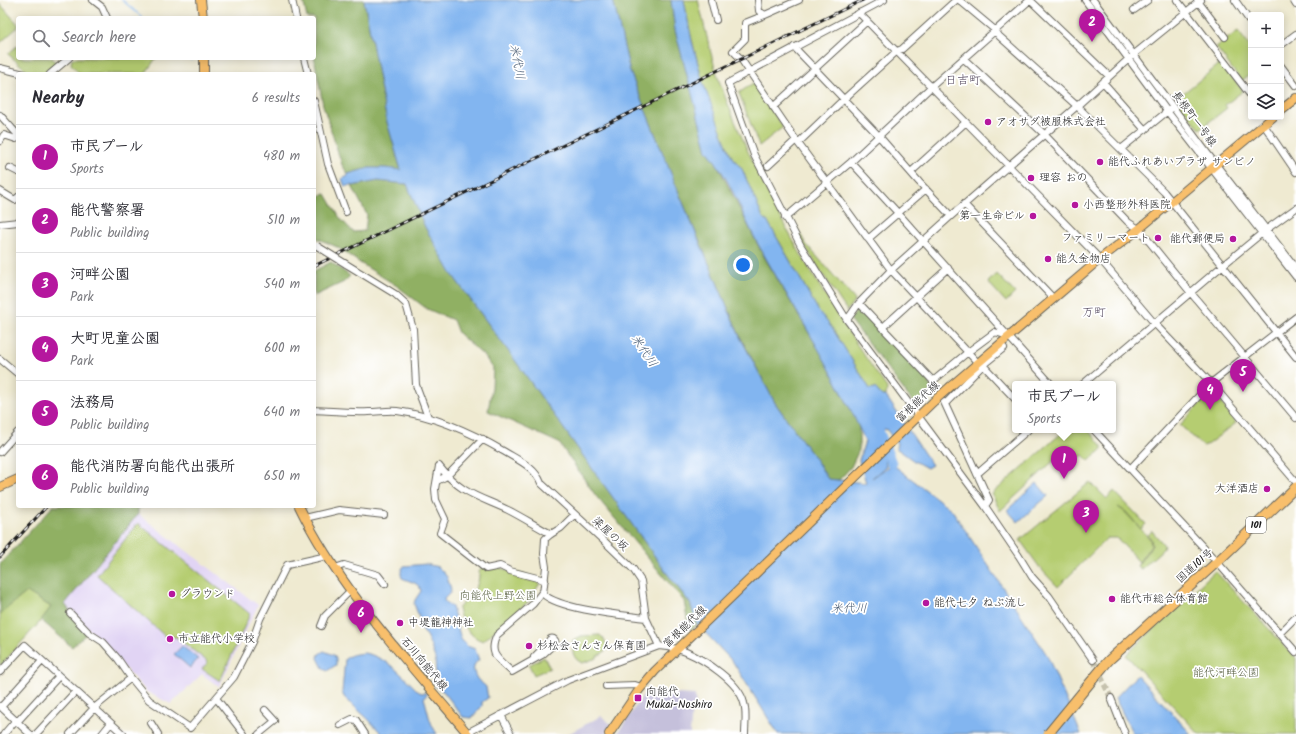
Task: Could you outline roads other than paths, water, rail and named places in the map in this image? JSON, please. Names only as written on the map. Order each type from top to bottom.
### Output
[{"type":"highway","name":"国道101号","points":[[1048,734],[1109,660],[1217,562],[1296,487]]},
{"type":"main road","points":[[201,0],[202,16]]},
{"type":"main road","points":[[204,60],[204,72]]},
{"type":"main road","points":[[1284,108],[1296,98]]},
{"type":"main road","name":"富根能代線","points":[[609,734],[641,687],[655,671],[934,401],[980,364],[1009,337],[1100,259],[1172,202],[1268,120]]},
{"type":"main road","points":[[0,487],[16,480]]},
{"type":"main road","name":"石川向能代線","points":[[300,508],[326,556],[351,590],[385,635],[467,734]]},
{"type":"street","points":[[93,0],[102,7],[106,16]]},
{"type":"street","points":[[292,0],[296,16]]},
{"type":"street","points":[[711,0],[716,20]]},
{"type":"street","points":[[758,0],[759,11],[765,15]]},
{"type":"street","points":[[799,0],[744,23],[745,39],[733,51],[749,71],[797,142],[891,270],[968,352],[1012,396]]},
{"type":"street","points":[[884,0],[728,83],[754,155],[801,246],[847,320],[915,419],[985,506],[1032,577],[1049,596],[1093,660]]},
{"type":"street","points":[[768,166],[797,142],[897,51],[902,49],[957,0],[995,30],[999,36],[1077,106],[1172,202],[1296,357]]},
{"type":"street","points":[[786,218],[851,162],[878,135],[931,87],[1030,0],[1109,76]]},
{"type":"street","name":"長根町一号線","points":[[1085,0],[1095,3],[1131,57],[1264,232]]},
{"type":"street","points":[[1134,10],[1148,0]]},
{"type":"street","points":[[1177,0],[1248,92]]},
{"type":"street","points":[[1235,0],[1248,19]]},
{"type":"street","points":[[1293,0],[1296,5]]},
{"type":"street","points":[[847,320],[859,303],[891,270],[1109,76],[1199,1],[1225,37]]},
{"type":"street","points":[[858,13],[1100,259],[1155,324],[1211,383],[1296,482]]},
{"type":"street","points":[[773,107],[867,21]]},
{"type":"street","points":[[1284,43],[1296,34]]},
{"type":"street","points":[[794,47],[878,135],[951,216]]},
{"type":"street","points":[[964,59],[1044,134],[1128,222],[1139,229],[1296,418]]},
{"type":"street","points":[[52,72],[67,60]]},
{"type":"street","points":[[304,60],[308,72]]},
{"type":"street","points":[[0,68],[16,72]]},
{"type":"street","points":[[1284,70],[1296,86]]},
{"type":"street","points":[[1103,82],[1144,130]]},
{"type":"street","points":[[1121,150],[1170,109]]},
{"type":"street","points":[[316,110],[331,175],[346,212]]},
{"type":"street","points":[[0,114],[16,134]]},
{"type":"street","points":[[1268,120],[1296,172]]},
{"type":"street","points":[[912,172],[966,122]]},
{"type":"street","points":[[0,141],[4,135],[16,139]]},
{"type":"street","points":[[851,162],[924,241],[1048,381]]},
{"type":"street","points":[[10,168],[16,171]]},
{"type":"street","points":[[868,239],[926,189]]},
{"type":"street","points":[[1,194],[15,200],[16,199]]},
{"type":"street","points":[[964,204],[1054,299]]},
{"type":"street","points":[[1087,381],[1222,266],[1296,208]]},
{"type":"street","points":[[0,224],[16,222]]},
{"type":"street","points":[[1264,232],[1296,268]]},
{"type":"street","points":[[1264,232],[1296,277]]},
{"type":"street","points":[[316,246],[395,294],[406,304],[413,329],[416,385],[428,417]]},
{"type":"street","points":[[882,328],[948,268]]},
{"type":"street","points":[[859,303],[934,383],[968,352],[995,332],[1009,337]]},
{"type":"street","points":[[1130,469],[1211,383],[1296,317]]},
{"type":"street","points":[[985,506],[988,500],[944,403],[980,364],[1004,348]]},
{"type":"street","points":[[0,359],[16,369]]},
{"type":"street","name":"梁屋の坂","points":[[316,410],[368,412],[395,411],[428,417],[454,426],[483,439],[532,469],[538,477],[540,483],[623,560],[641,581],[646,618],[659,646]]},
{"type":"street","points":[[977,474],[1025,433]]},
{"type":"street","points":[[1097,433],[1217,562],[1296,652]]},
{"type":"street","points":[[0,452],[16,434]]},
{"type":"street","points":[[437,481],[447,476],[483,439]]},
{"type":"street","points":[[545,580],[510,571],[500,566],[486,568],[440,533],[446,519],[436,500],[435,489],[439,466],[447,476],[468,493],[507,510],[551,534]]},
{"type":"street","points":[[305,518],[339,510],[384,515]]},
{"type":"street","points":[[551,643],[535,656],[511,671],[495,656],[493,646],[494,640],[500,631],[533,604],[543,591],[545,580],[544,554],[546,540],[574,515]]},
{"type":"street","points":[[70,612],[89,634],[103,642],[149,700],[190,728],[234,677],[242,664],[260,619],[287,565],[326,556]]},
{"type":"street","points":[[335,568],[344,565],[378,575],[385,584]]},
{"type":"street","points":[[321,626],[325,616],[351,590]]},
{"type":"street","points":[[543,591],[543,594],[548,598],[565,606],[617,615],[646,618]]},
{"type":"street","points":[[1279,634],[1296,617]]},
{"type":"street","points":[[0,672],[25,645],[123,734]]},
{"type":"street","points":[[467,734],[568,680],[659,646],[686,652],[718,670],[728,679],[744,703],[745,734]]},
{"type":"street","points":[[30,734],[0,706],[42,661]]},
{"type":"street","points":[[4,734],[59,676]]},
{"type":"street","points":[[70,734],[94,708],[131,678]]},
{"type":"street","points":[[606,686],[635,685],[641,687]]},
{"type":"street","points":[[36,734],[76,691]]},
{"type":"street","points":[[216,698],[244,734]]},
{"type":"street","points":[[1111,698],[1125,734]]},
{"type":"street","points":[[259,734],[275,720],[265,710]]},
{"type":"street","points":[[501,715],[510,734]]},
{"type":"street","points":[[340,726],[352,719],[356,720],[365,734]]},
{"type":"street","points":[[151,723],[158,734]]},
{"type":"street","points":[[102,734],[112,724]]},
{"type":"water","name":"米代川","points":[[364,0],[613,0],[630,72],[681,198],[740,337],[775,403],[828,479],[866,483],[859,460],[865,441],[854,416],[828,367],[759,246],[722,172],[707,150],[675,30],[671,0],[684,0],[692,41],[703,83],[732,157],[742,169],[762,216],[768,222],[818,310],[832,328],[870,389],[875,388],[882,396],[886,396],[932,465],[927,468],[896,448],[897,443],[886,429],[882,430],[878,436],[885,456],[886,466],[872,478],[892,464],[952,510],[1047,655],[1081,734],[778,734],[733,662],[697,624],[690,603],[666,572],[451,273],[425,227],[407,184],[378,181],[345,187],[342,179],[348,176],[348,174],[369,168],[401,170],[387,122]]},
{"type":"water","points":[[1037,483],[1048,496],[1018,522],[1007,510]]},
{"type":"water","points":[[426,564],[438,567],[447,577],[451,589],[450,593],[444,599],[445,602],[452,607],[461,639],[467,646],[475,649],[479,660],[475,664],[474,673],[479,681],[486,687],[488,698],[482,702],[482,706],[472,718],[463,717],[444,692],[435,686],[435,658],[428,639],[421,628],[414,604],[421,591],[416,584],[402,578],[401,576],[404,566]]},
{"type":"water","points":[[182,646],[198,659],[190,668],[174,654]]},
{"type":"water","points":[[324,651],[334,655],[336,659],[336,665],[327,671],[323,668],[318,658],[319,654]]},
{"type":"water","points":[[364,653],[372,655],[387,663],[401,674],[419,692],[425,692],[427,694],[424,698],[430,720],[437,734],[382,734],[344,697],[342,692],[345,659],[351,655]]},
{"type":"water","points":[[1137,675],[1191,734],[1133,734],[1115,698]]},
{"type":"waterway","points":[[122,0],[141,16]]},
{"type":"waterway","points":[[875,421],[892,464]]},
{"type":"tunnel","points":[[1093,660],[1111,698]]},
{"type":"railway","points":[[316,265],[863,0]]},
{"type":"railway","points":[[0,557],[45,508]]},
{"type":"place","name":"能代警察署","points":[[1092,42]]},
{"type":"place","name":"アオサダ被服株式会社","points":[[988,122]]},
{"type":"place","name":"能代ふれあいプラザ サンピノ","points":[[1100,162]]},
{"type":"place","name":"理容 おの","points":[[1031,178]]},
{"type":"place","name":"小西整形外科医院","points":[[1075,205]]},
{"type":"place","name":"第一生命ビル","points":[[1033,216]]},
{"type":"place","name":"ファミリーマート","points":[[1158,238]]},
{"type":"place","name":"能代郵便局","points":[[1233,239]]},
{"type":"place","name":"能久金物店","points":[[1048,259]]},
{"type":"place","name":"法務局","points":[[1243,392]]},
{"type":"place","name":"大町児童公園","points":[[1210,410]]},
{"type":"place","name":"市民プール","points":[[1064,479]]},
{"type":"place","name":"大洋酒店","points":[[1267,489]]},
{"type":"place","name":"河畔公園","points":[[1086,533]]},
{"type":"place","name":"グラウンド","points":[[172,594]]},
{"type":"place","name":"能代市総合体育館","points":[[1112,599]]},
{"type":"place","name":"能代七夕 ねぶ流し","points":[[926,603]]},
{"type":"place","name":"中堤龍神神社","points":[[400,623]]},
{"type":"place","name":"能代消防署向能代出張所","points":[[361,633]]},
{"type":"place","name":"市立能代小学校","points":[[170,639]]},
{"type":"place","name":"杉松会さんさん保育園","points":[[529,646]]},
{"type":"place","name":"向能代 Mukai-Noshiro","points":[[638,698]]},
{"type":"district","name":"日吉町","points":[[963,80]]},
{"type":"district","name":"万町","points":[[1094,312]]},
{"type":"park label","name":"向能代上野公園","points":[[498,596]]},
{"type":"park label","name":"能代河畔公園","points":[[1226,673]]}]
